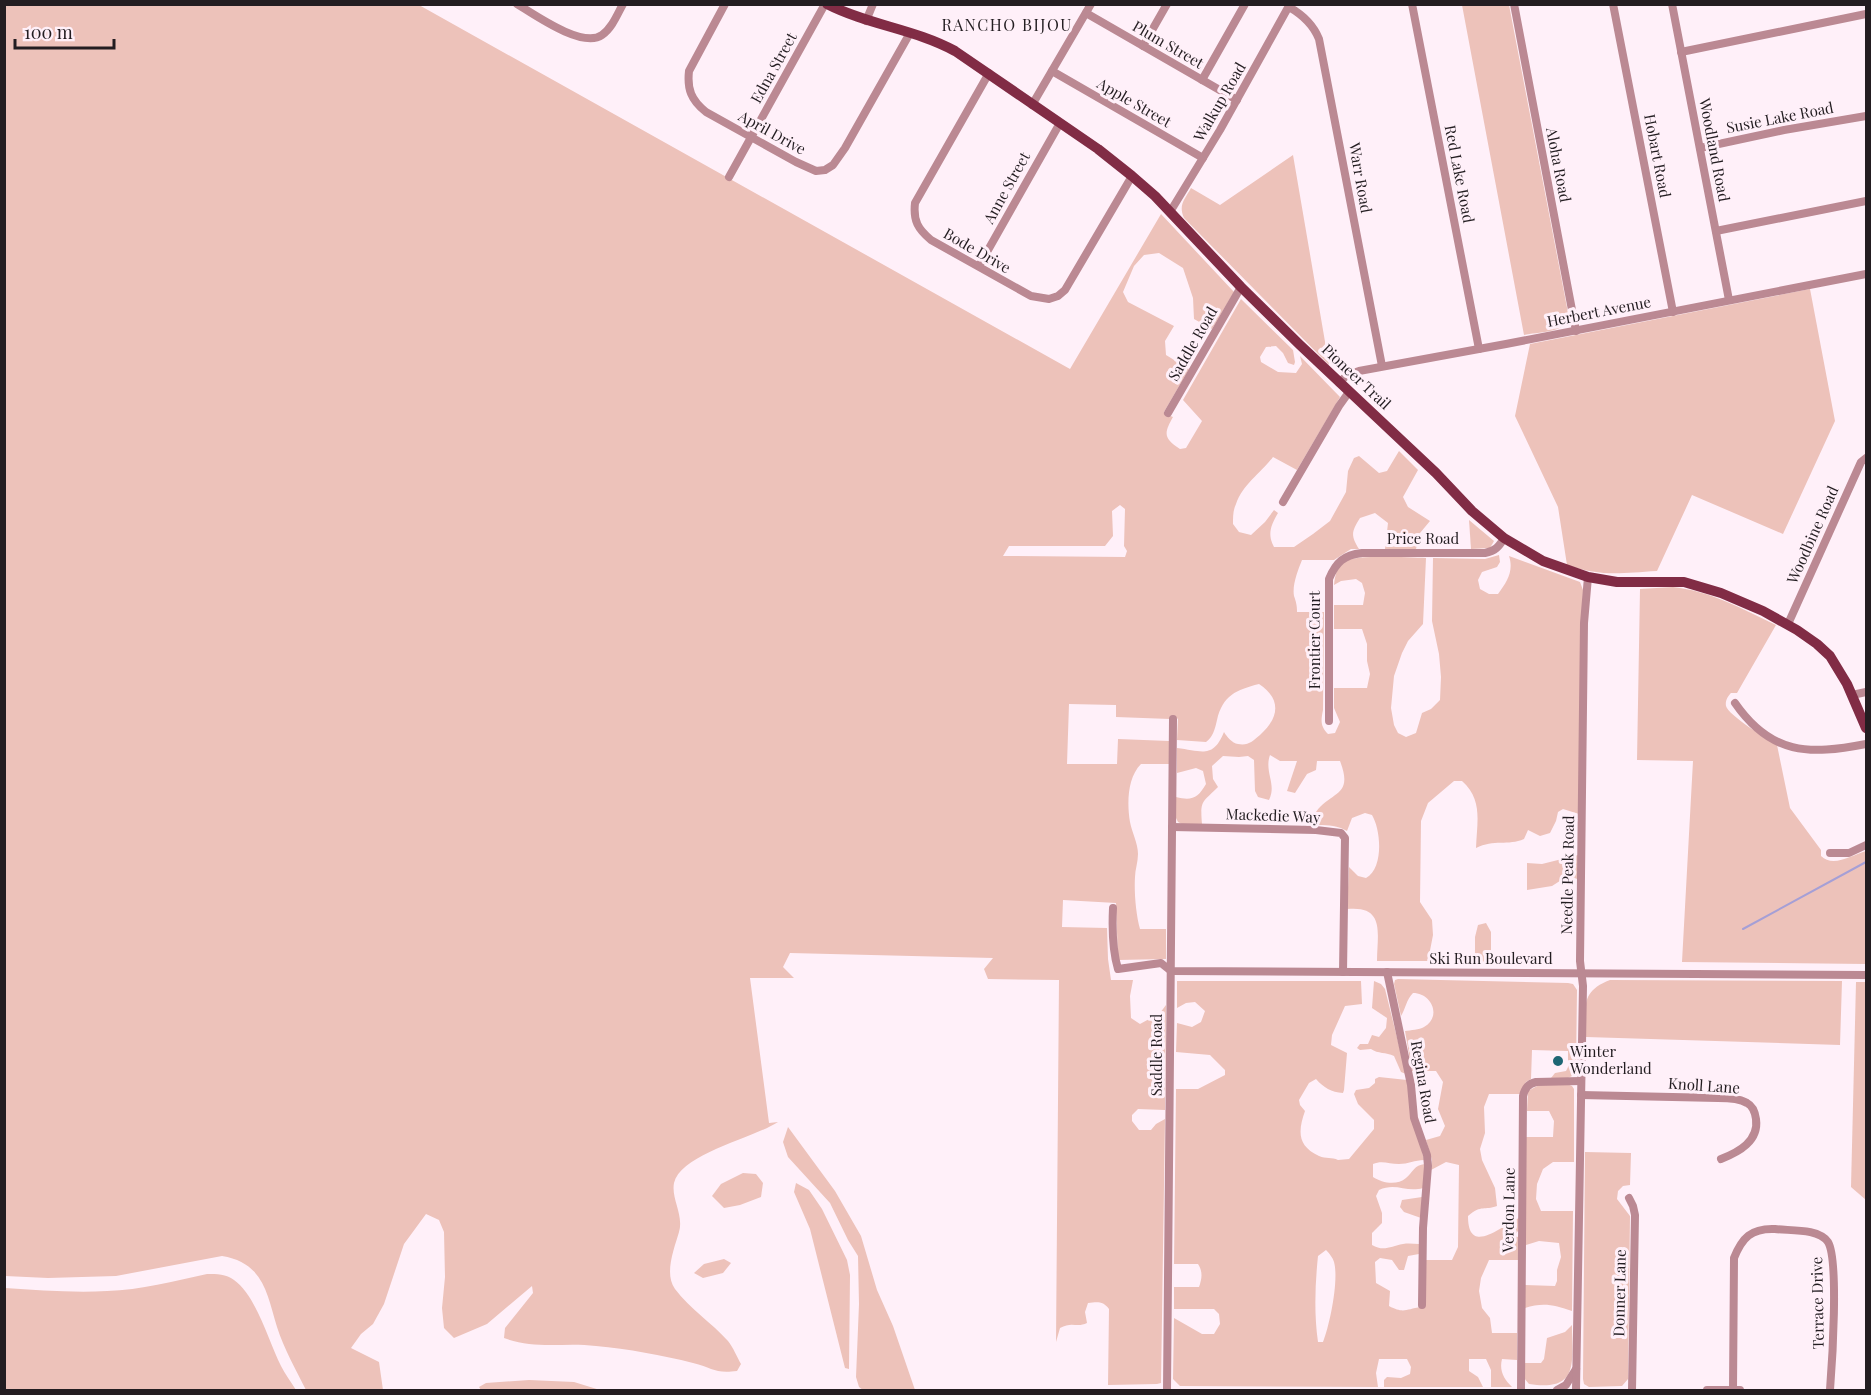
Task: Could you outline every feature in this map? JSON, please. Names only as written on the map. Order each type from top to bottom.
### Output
[{"type":"main road","name":"Pioneer Trail","points":[[826,4],[866,21],[944,45],[989,73],[1098,149],[1132,176],[1170,212],[1339,383],[1436,473],[1472,511],[1504,538],[1543,561],[1588,577],[1609,581],[1671,581],[1696,585],[1751,605],[1788,624],[1830,656],[1841,673],[1866,728]]},
{"type":"street","points":[[521,5],[563,30],[591,39],[600,37],[606,32],[623,4]]},
{"type":"street","name":"April Drive","points":[[725,4],[689,71],[690,93],[696,104],[706,112],[816,171],[825,170],[833,165],[910,33]]},
{"type":"street","name":"Edna Street","points":[[729,177],[826,4]]},
{"type":"street","points":[[866,21],[873,4]]},
{"type":"street","points":[[1032,105],[1091,4]]},
{"type":"street","points":[[1143,46],[1167,4]]},
{"type":"street","points":[[1202,80],[1245,4]]},
{"type":"street","name":"Red Lake Road","points":[[1412,4],[1479,349]]},
{"type":"street","name":"Aloha Road","points":[[1514,4],[1576,331]]},
{"type":"street","name":"Hobart Road","points":[[1613,4],[1673,312]]},
{"type":"street","name":"Woodland Road","points":[[1672,4],[1729,300]]},
{"type":"street","name":"Walkup Road","points":[[1170,212],[1290,6]]},
{"type":"street","name":"Warr Road","points":[[1290,6],[1304,17],[1319,39],[1382,366]]},
{"type":"street","name":"Plum Street","points":[[1086,14],[1236,100]]},
{"type":"street","points":[[1681,52],[1866,14]]},
{"type":"street","name":"Apple Street","points":[[1052,71],[1203,158]]},
{"type":"street","name":"Bode Drive","points":[[989,73],[920,191],[915,203],[914,215],[916,224],[922,233],[942,247],[1031,296],[1049,299],[1058,296],[1071,281],[1132,176]]},
{"type":"street","name":"Susie Lake Road","points":[[1700,148],[1866,116]]},
{"type":"street","name":"Anne Street","points":[[979,267],[1059,123]]},
{"type":"street","points":[[1716,231],[1866,201]]},
{"type":"street","name":"Herbert Avenue","points":[[1339,383],[1353,372],[1382,366],[1576,331],[1866,274]]},
{"type":"street","name":"Saddle Road","points":[[1168,413],[1242,287]]},
{"type":"street","points":[[1283,502],[1338,406],[1349,392]]},
{"type":"street","name":"Woodbine Road","points":[[1788,624],[1861,462],[1866,458]]},
{"type":"street","name":"Price Road","points":[[1339,561],[1349,554],[1362,553],[1485,553],[1493,551],[1504,538]]},
{"type":"street","name":"Frontier Court","points":[[1329,722],[1329,579],[1333,568],[1339,561]]},
{"type":"street","name":"Needle Peak Road","points":[[1576,1390],[1583,986],[1581,974],[1582,733],[1584,623],[1588,577]]},
{"type":"street","points":[[1852,695],[1866,692]]},
{"type":"street","points":[[1735,703],[1747,720],[1763,733],[1781,744],[1796,749],[1816,751],[1866,744]]},
{"type":"street","name":"Saddle Road","points":[[1167,1390],[1173,719]]},
{"type":"street","name":"Mackedie Way","points":[[1172,827],[1316,830],[1341,833],[1345,838],[1343,972]]},
{"type":"street","points":[[1830,853],[1849,853],[1866,845]]},
{"type":"street","name":"Ski Run Boulevard","points":[[1113,908],[1114,957],[1118,969],[1161,963],[1171,971],[1866,975]]},
{"type":"street","name":"Regina Road","points":[[1387,972],[1411,1085],[1414,1119],[1427,1155],[1422,1305]]},
{"type":"street","name":"Verdon Lane","points":[[1521,1390],[1523,1096],[1525,1089],[1536,1082],[1581,1080]]},
{"type":"street","name":"Knoll Lane","points":[[1581,1095],[1718,1098],[1735,1099],[1747,1103],[1755,1110],[1757,1122],[1755,1133],[1749,1143],[1737,1153],[1721,1159]]},
{"type":"street","name":"Donner Lane","points":[[1629,1198],[1635,1215],[1632,1390]]},
{"type":"street","name":"Terrace Drive","points":[[1733,1390],[1734,1258],[1740,1244],[1748,1235],[1767,1229],[1819,1235],[1827,1242],[1832,1253],[1833,1335],[1830,1390]]},
{"type":"street","points":[[1557,1390],[1566,1385],[1577,1366]]},
{"type":"street","points":[[1707,1390],[1740,1390]]},
{"type":"shaded area","points":[[5,5],[419,5],[1070,369],[1161,214],[1234,292],[1212,329],[1194,319],[1193,298],[1183,268],[1159,253],[1144,255],[1134,266],[1123,292],[1128,302],[1174,326],[1165,341],[1166,355],[1189,369],[1164,412],[1173,417],[1167,431],[1170,442],[1180,449],[1186,448],[1202,421],[1183,400],[1241,299],[1293,350],[1294,365],[1288,363],[1276,346],[1266,347],[1260,357],[1261,362],[1278,372],[1296,373],[1302,364],[1300,356],[1340,397],[1297,470],[1273,457],[1243,490],[1233,514],[1233,524],[1239,532],[1251,535],[1274,510],[1278,513],[1271,530],[1274,547],[1294,547],[1330,521],[1346,492],[1348,471],[1354,458],[1359,456],[1379,473],[1387,471],[1399,451],[1418,470],[1403,497],[1408,507],[1430,521],[1420,533],[1416,549],[1385,549],[1388,523],[1375,513],[1360,518],[1355,526],[1353,536],[1359,549],[1351,549],[1334,560],[1302,560],[1297,573],[1294,596],[1297,612],[1324,612],[1322,726],[1328,734],[1335,733],[1340,722],[1334,708],[1334,688],[1367,688],[1370,674],[1367,644],[1362,629],[1334,629],[1334,605],[1363,605],[1365,593],[1362,583],[1356,579],[1341,581],[1334,585],[1340,565],[1346,561],[1373,557],[1426,558],[1423,624],[1408,641],[1394,676],[1391,708],[1394,725],[1398,733],[1406,737],[1416,733],[1422,713],[1431,709],[1440,700],[1439,654],[1432,621],[1433,558],[1485,559],[1499,555],[1500,562],[1497,567],[1482,572],[1478,580],[1480,589],[1489,594],[1498,594],[1507,581],[1511,567],[1509,556],[1580,582],[1583,590],[1579,814],[1563,809],[1558,812],[1550,833],[1540,836],[1528,830],[1524,839],[1476,848],[1478,820],[1476,803],[1469,788],[1462,781],[1454,781],[1428,803],[1421,821],[1420,902],[1432,920],[1433,935],[1428,961],[1377,961],[1378,932],[1374,917],[1359,909],[1347,909],[1349,867],[1358,876],[1366,878],[1372,873],[1378,858],[1379,839],[1372,815],[1365,813],[1352,818],[1347,831],[1334,826],[1311,825],[1316,812],[1343,787],[1344,773],[1340,761],[1317,761],[1316,770],[1307,774],[1295,793],[1287,791],[1297,761],[1280,761],[1270,755],[1268,767],[1272,789],[1269,800],[1258,797],[1255,791],[1254,760],[1248,756],[1223,756],[1212,766],[1213,779],[1218,787],[1203,802],[1202,824],[1178,822],[1176,797],[1186,799],[1194,797],[1206,784],[1203,771],[1196,768],[1177,773],[1177,748],[1211,750],[1220,741],[1224,732],[1230,740],[1238,744],[1248,744],[1255,739],[1271,722],[1275,709],[1272,696],[1259,684],[1237,691],[1227,699],[1213,732],[1206,742],[1177,740],[1178,719],[1174,716],[1170,719],[1116,717],[1116,705],[1069,704],[1067,764],[1117,764],[1118,739],[1169,741],[1169,764],[1141,764],[1133,776],[1128,799],[1130,822],[1138,850],[1135,889],[1140,929],[1166,929],[1166,959],[1118,960],[1116,903],[1063,900],[1062,927],[1107,928],[1111,980],[1133,980],[1130,996],[1131,1018],[1140,1024],[1160,1013],[1166,1005],[1165,1110],[1138,1109],[1132,1115],[1132,1121],[1139,1130],[1151,1130],[1165,1119],[1161,1383],[1108,1385],[1109,1309],[1102,1303],[1088,1303],[1085,1312],[1087,1323],[1060,1328],[1056,1342],[1059,980],[988,979],[984,969],[993,958],[790,953],[783,967],[794,978],[750,978],[769,1123],[778,1122],[704,1155],[679,1173],[674,1183],[674,1195],[680,1226],[670,1269],[675,1289],[730,1343],[741,1364],[737,1371],[719,1371],[681,1360],[620,1349],[584,1345],[527,1344],[504,1338],[505,1328],[533,1293],[532,1286],[487,1324],[454,1338],[444,1328],[442,1308],[445,1277],[444,1232],[439,1220],[426,1214],[404,1244],[384,1304],[373,1324],[361,1334],[351,1348],[379,1362],[383,1390],[306,1390],[283,1343],[262,1282],[247,1265],[236,1260],[222,1256],[116,1276],[48,1278],[5,1276]],"holes":[[[1120,505],[1125,509],[1124,546],[1127,551],[1125,557],[1003,556],[1009,546],[1105,546],[1113,536],[1112,511]]]},
{"type":"shaded area","points":[[1462,5],[1509,5],[1569,318],[1562,327],[1556,329],[1524,335]]},
{"type":"shaded area","points":[[1293,155],[1329,365],[1184,218],[1182,213],[1183,202],[1191,188],[1220,205]]},
{"type":"shaded area","points":[[1810,289],[1835,421],[1783,534],[1692,495],[1657,571],[1601,573],[1567,565],[1558,507],[1515,416],[1530,344]]},
{"type":"shaded area","points":[[1469,520],[1494,541],[1490,548],[1471,549]]},
{"type":"shaded area","points":[[1673,587],[1700,592],[1776,625],[1737,693],[1731,693],[1728,697],[1726,706],[1740,721],[1777,745],[1790,808],[1821,850],[1821,856],[1837,861],[1866,851],[1866,964],[1682,962],[1693,761],[1637,760],[1640,589]]},
{"type":"shaded area","points":[[1578,855],[1578,879],[1566,877],[1552,886],[1527,890],[1527,863],[1542,864]]},
{"type":"shaded area","points":[[1486,923],[1491,932],[1491,952],[1498,962],[1475,962],[1475,937],[1478,925]]},
{"type":"shaded area","points":[[1395,980],[1568,983],[1573,984],[1577,990],[1576,1066],[1572,1076],[1551,1078],[1555,1073],[1566,1071],[1568,1051],[1532,1050],[1531,1079],[1526,1082],[1520,1094],[1489,1094],[1484,1107],[1485,1133],[1480,1149],[1482,1160],[1495,1188],[1497,1206],[1473,1212],[1468,1216],[1469,1228],[1473,1235],[1479,1237],[1495,1232],[1519,1218],[1518,1231],[1514,1236],[1518,1237],[1518,1260],[1489,1260],[1481,1278],[1479,1291],[1482,1308],[1490,1318],[1492,1333],[1517,1333],[1517,1360],[1502,1359],[1501,1363],[1503,1374],[1512,1387],[1491,1387],[1491,1370],[1486,1359],[1469,1359],[1469,1371],[1478,1377],[1483,1387],[1384,1387],[1384,1380],[1387,1377],[1401,1378],[1410,1374],[1411,1367],[1407,1359],[1379,1359],[1376,1373],[1378,1387],[1180,1386],[1173,1379],[1174,1318],[1202,1334],[1214,1334],[1220,1324],[1219,1314],[1214,1309],[1174,1309],[1174,1287],[1199,1287],[1202,1275],[1198,1264],[1174,1264],[1176,1089],[1198,1089],[1225,1075],[1225,1070],[1210,1055],[1176,1052],[1177,1023],[1192,1027],[1201,1022],[1205,1011],[1195,1002],[1186,1003],[1177,1008],[1177,981],[1361,981],[1362,1004],[1345,1006],[1332,1035],[1331,1045],[1347,1053],[1343,1093],[1328,1089],[1316,1079],[1309,1083],[1299,1100],[1305,1111],[1301,1125],[1301,1137],[1307,1148],[1319,1156],[1338,1160],[1349,1159],[1374,1129],[1374,1120],[1358,1104],[1354,1094],[1356,1090],[1369,1088],[1379,1077],[1407,1080],[1424,1160],[1402,1164],[1383,1162],[1373,1164],[1373,1177],[1394,1183],[1408,1176],[1416,1167],[1425,1164],[1423,1188],[1385,1188],[1379,1190],[1376,1196],[1382,1213],[1382,1223],[1372,1233],[1372,1245],[1384,1248],[1419,1244],[1419,1254],[1408,1256],[1404,1270],[1399,1270],[1392,1260],[1380,1258],[1375,1262],[1376,1283],[1390,1291],[1389,1306],[1402,1310],[1421,1307],[1426,1260],[1452,1260],[1458,1247],[1459,1165],[1446,1162],[1431,1170],[1432,1160],[1426,1140],[1440,1136],[1445,1126],[1438,1109],[1443,1082],[1436,1071],[1412,1071],[1405,1031],[1424,1027],[1429,1023],[1433,1017],[1432,1006],[1425,997],[1413,993],[1401,1016]],"holes":[[[1326,1250],[1334,1262],[1335,1290],[1326,1334],[1323,1342],[1318,1342],[1316,1278],[1318,1256]]]},
{"type":"shaded area","points":[[1610,980],[1842,981],[1840,1045],[1586,1037],[1586,1002],[1593,990]]},
{"type":"shaded area","points":[[1374,981],[1385,989],[1406,1074],[1401,1072],[1394,1056],[1371,1049],[1357,1048],[1360,1044],[1368,1044],[1372,1035],[1379,1037],[1386,1028],[1387,1018],[1372,1008]]},
{"type":"shaded area","points":[[1856,982],[1866,982],[1866,1200],[1851,1187]]},
{"type":"shaded area","points":[[1567,1084],[1574,1089],[1574,1162],[1553,1162],[1543,1169],[1537,1184],[1536,1199],[1541,1211],[1573,1211],[1572,1311],[1549,1305],[1525,1308],[1525,1285],[1555,1286],[1561,1257],[1559,1243],[1539,1241],[1526,1245],[1526,1137],[1553,1137],[1554,1121],[1549,1111],[1527,1111],[1528,1091],[1539,1085]]},
{"type":"shaded area","points":[[788,1127],[835,1191],[861,1236],[877,1290],[893,1326],[915,1390],[863,1390],[859,1387],[856,1377],[858,1256],[830,1203],[788,1157],[783,1142]]},
{"type":"shaded area","points":[[1585,1152],[1631,1153],[1630,1185],[1623,1186],[1618,1191],[1617,1199],[1630,1216],[1628,1379],[1622,1386],[1589,1387],[1584,1384],[1583,1379]]},
{"type":"shaded area","points":[[743,1173],[756,1174],[763,1183],[761,1197],[724,1208],[712,1196],[721,1184]]},
{"type":"shaded area","points":[[796,1183],[809,1190],[822,1209],[847,1260],[850,1275],[849,1369],[845,1368],[810,1229],[794,1192]]},
{"type":"shaded area","points":[[1422,1197],[1421,1218],[1404,1212],[1400,1207],[1402,1200]]},
{"type":"shaded area","points":[[724,1259],[731,1263],[723,1273],[703,1278],[694,1273],[704,1264]]},
{"type":"shaded area","points":[[207,1274],[218,1274],[234,1280],[249,1296],[281,1366],[296,1390],[5,1390],[5,1288],[94,1292],[132,1289]]},
{"type":"shaded area","points":[[1572,1325],[1572,1362],[1565,1379],[1545,1385],[1529,1384],[1524,1378],[1524,1363],[1541,1363],[1544,1359],[1547,1338],[1565,1332]]},
{"type":"shaded area","points":[[529,1380],[574,1382],[600,1390],[481,1390],[479,1387],[486,1383]]},
{"type":"waterway","points":[[1743,929],[1866,862]]},
{"type":"place","name":"Winter Wonderland","points":[[1558,1061]]},
{"type":"district","name":"RANCHO BIJOU","points":[[1007,25]]}]
